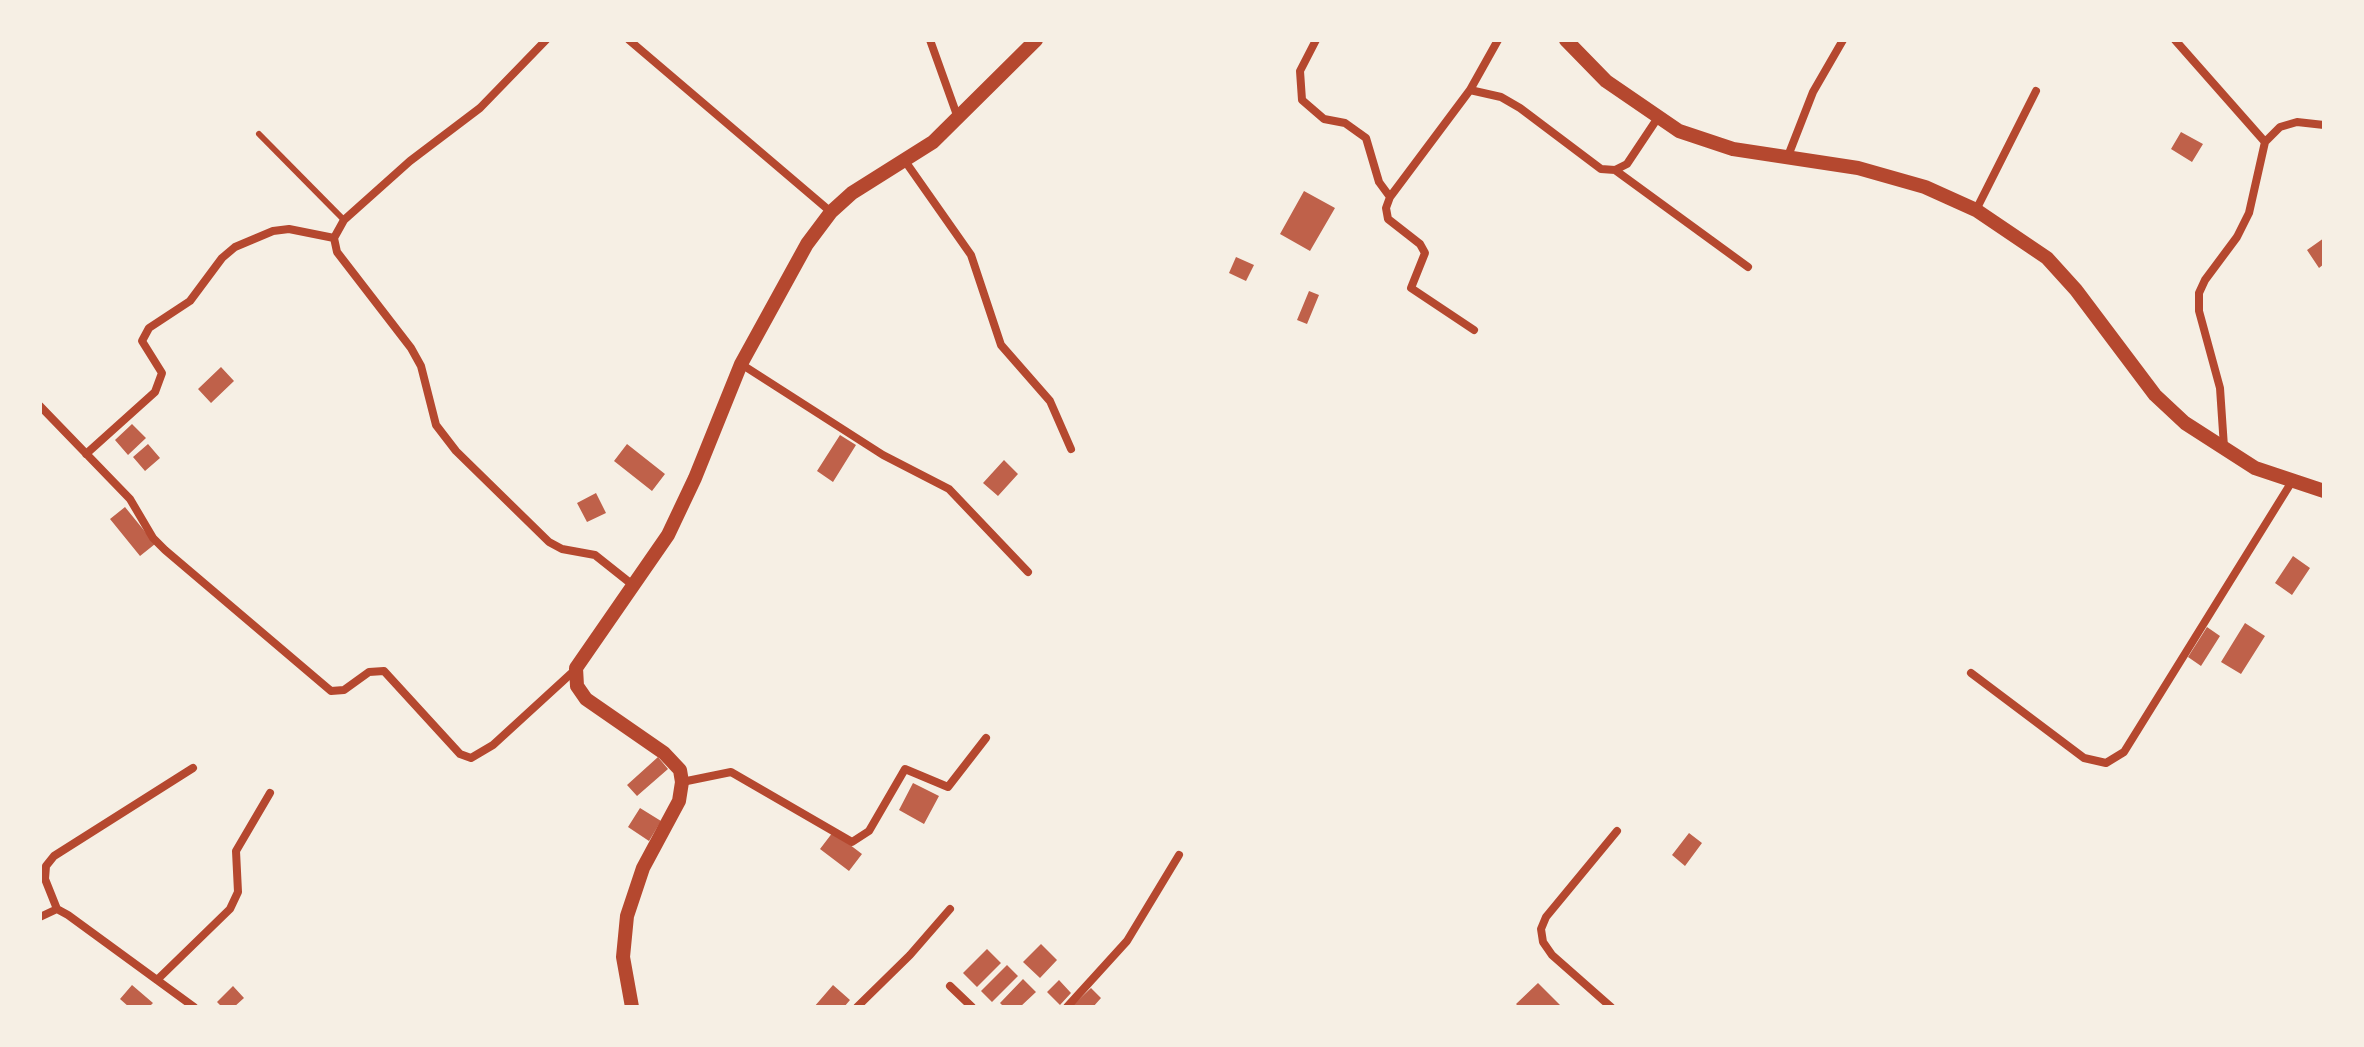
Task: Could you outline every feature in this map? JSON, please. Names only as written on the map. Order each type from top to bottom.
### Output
[{"type":"street","points":[[546,40],[480,108],[410,161],[344,220],[334,238],[337,252],[411,348],[421,366],[436,425],[456,451],[549,542],[562,549],[595,555],[634,586]]},
{"type":"street","points":[[629,40],[831,212]]},
{"type":"street","points":[[930,40],[959,119]]},
{"type":"street","points":[[40,406],[130,499],[153,538],[165,550],[322,685],[338,693],[369,672],[384,671],[460,754],[471,758],[482,755],[576,668],[668,535],[689,493],[741,364],[807,244],[831,212],[852,193],[905,161],[959,119],[1036,40]]},
{"type":"street","points":[[1316,40],[1300,71],[1302,100],[1324,119],[1356,128],[1366,138],[1379,182],[1390,197]]},
{"type":"street","points":[[1474,330],[1411,288],[1425,253],[1420,244],[1388,219],[1386,208],[1390,197],[1470,90],[1498,40]]},
{"type":"street","points":[[1566,40],[1606,81],[1657,119],[1705,142],[1858,168],[1925,187],[1976,210],[2047,258],[2076,290],[2155,395],[2224,451],[2291,483],[2324,491]]},
{"type":"street","points":[[1788,156],[1813,92],[1843,40]]},
{"type":"street","points":[[2175,40],[2265,142]]},
{"type":"street","points":[[1470,90],[1501,97],[1601,169],[1615,170],[1627,164],[1657,119]]},
{"type":"street","points":[[1976,210],[2036,91]]},
{"type":"street","points":[[2224,451],[2220,388],[2199,311],[2199,293],[2249,213],[2265,142],[2280,127],[2297,122],[2324,125]]},
{"type":"street","points":[[905,161],[971,255],[1001,345],[1050,401],[1071,449]]},
{"type":"street","points":[[1615,170],[1748,267]]},
{"type":"street","points":[[86,454],[155,392],[162,373],[142,341],[149,328],[190,301],[222,258],[235,247],[273,231],[289,229],[334,238]]},
{"type":"street","points":[[741,364],[883,455],[949,489],[1028,572]]},
{"type":"street","points":[[1971,673],[2084,758],[2106,763],[2124,752],[2139,733],[2291,483]]},
{"type":"street","points":[[576,668],[577,686],[586,699],[664,753],[680,770],[682,782],[679,801],[643,868],[627,916],[623,957],[632,1007]]},
{"type":"street","points":[[682,782],[731,772],[852,842],[869,831],[905,769],[948,787],[986,738]]},
{"type":"street","points":[[193,768],[54,856],[46,866],[45,879],[57,909],[194,1007]]},
{"type":"street","points":[[158,979],[230,909],[238,892],[236,851],[270,793]]},
{"type":"street","points":[[1611,1007],[1552,955],[1543,942],[1541,929],[1546,917],[1617,831]]},
{"type":"street","points":[[1067,1007],[1127,941],[1179,855]]},
{"type":"street","points":[[40,917],[57,909]]},
{"type":"street","points":[[857,1007],[910,955],[950,909]]},
{"type":"street","points":[[950,986],[972,1007]]},
{"type":"lane","points":[[259,134],[344,220]]},
{"type":"building","points":[[2181,132],[2203,144],[2192,162],[2171,149]]},
{"type":"building","points":[[1304,191],[1335,208],[1310,251],[1280,234]]},
{"type":"building","points":[[2324,238],[2324,264],[2319,268],[2307,250]]},
{"type":"building","points":[[1236,257],[1254,265],[1246,281],[1229,273]]},
{"type":"building","points":[[1309,291],[1319,295],[1307,324],[1297,320]]},
{"type":"building","points":[[221,367],[234,381],[211,403],[198,389]]},
{"type":"building","points":[[132,424],[146,438],[128,455],[115,440]]},
{"type":"building","points":[[840,435],[856,445],[833,482],[817,471]]},
{"type":"building","points":[[148,444],[160,458],[145,471],[133,457]]},
{"type":"building","points":[[627,444],[665,474],[652,491],[614,461]]},
{"type":"building","points":[[1004,460],[1018,474],[998,496],[983,483]]},
{"type":"building","points":[[596,493],[606,513],[587,522],[577,503]]},
{"type":"building","points":[[125,507],[155,544],[140,556],[110,519]]},
{"type":"building","points":[[2293,556],[2310,568],[2292,595],[2275,583]]},
{"type":"building","points":[[2245,623],[2265,636],[2241,674],[2221,662]]},
{"type":"building","points":[[2207,627],[2220,636],[2201,666],[2188,657]]},
{"type":"building","points":[[658,757],[668,769],[637,796],[627,785]]},
{"type":"building","points":[[913,783],[939,796],[924,824],[899,810]]},
{"type":"building","points":[[640,808],[661,821],[649,841],[628,827]]},
{"type":"building","points":[[833,832],[862,854],[849,871],[820,849]]},
{"type":"building","points":[[1689,833],[1702,843],[1685,866],[1672,855]]},
{"type":"building","points":[[1041,944],[1057,960],[1040,978],[1023,962]]},
{"type":"building","points":[[987,949],[1001,963],[977,987],[963,973]]},
{"type":"building","points":[[1007,965],[1018,976],[992,1002],[981,991]]},
{"type":"building","points":[[1023,979],[1036,992],[1020,1007],[1004,1007],[1000,1003]]},
{"type":"building","points":[[1059,980],[1071,993],[1060,1005],[1047,992]]},
{"type":"building","points":[[1538,983],[1562,1007],[1519,1007],[1516,1004]]},
{"type":"building","points":[[132,985],[153,1003],[149,1007],[129,1007],[120,999]]},
{"type":"building","points":[[833,985],[850,1000],[844,1007],[814,1007]]},
{"type":"building","points":[[233,986],[244,998],[234,1007],[222,1007],[217,1002]]},
{"type":"building","points":[[1091,988],[1101,998],[1093,1007],[1071,1007]]}]
